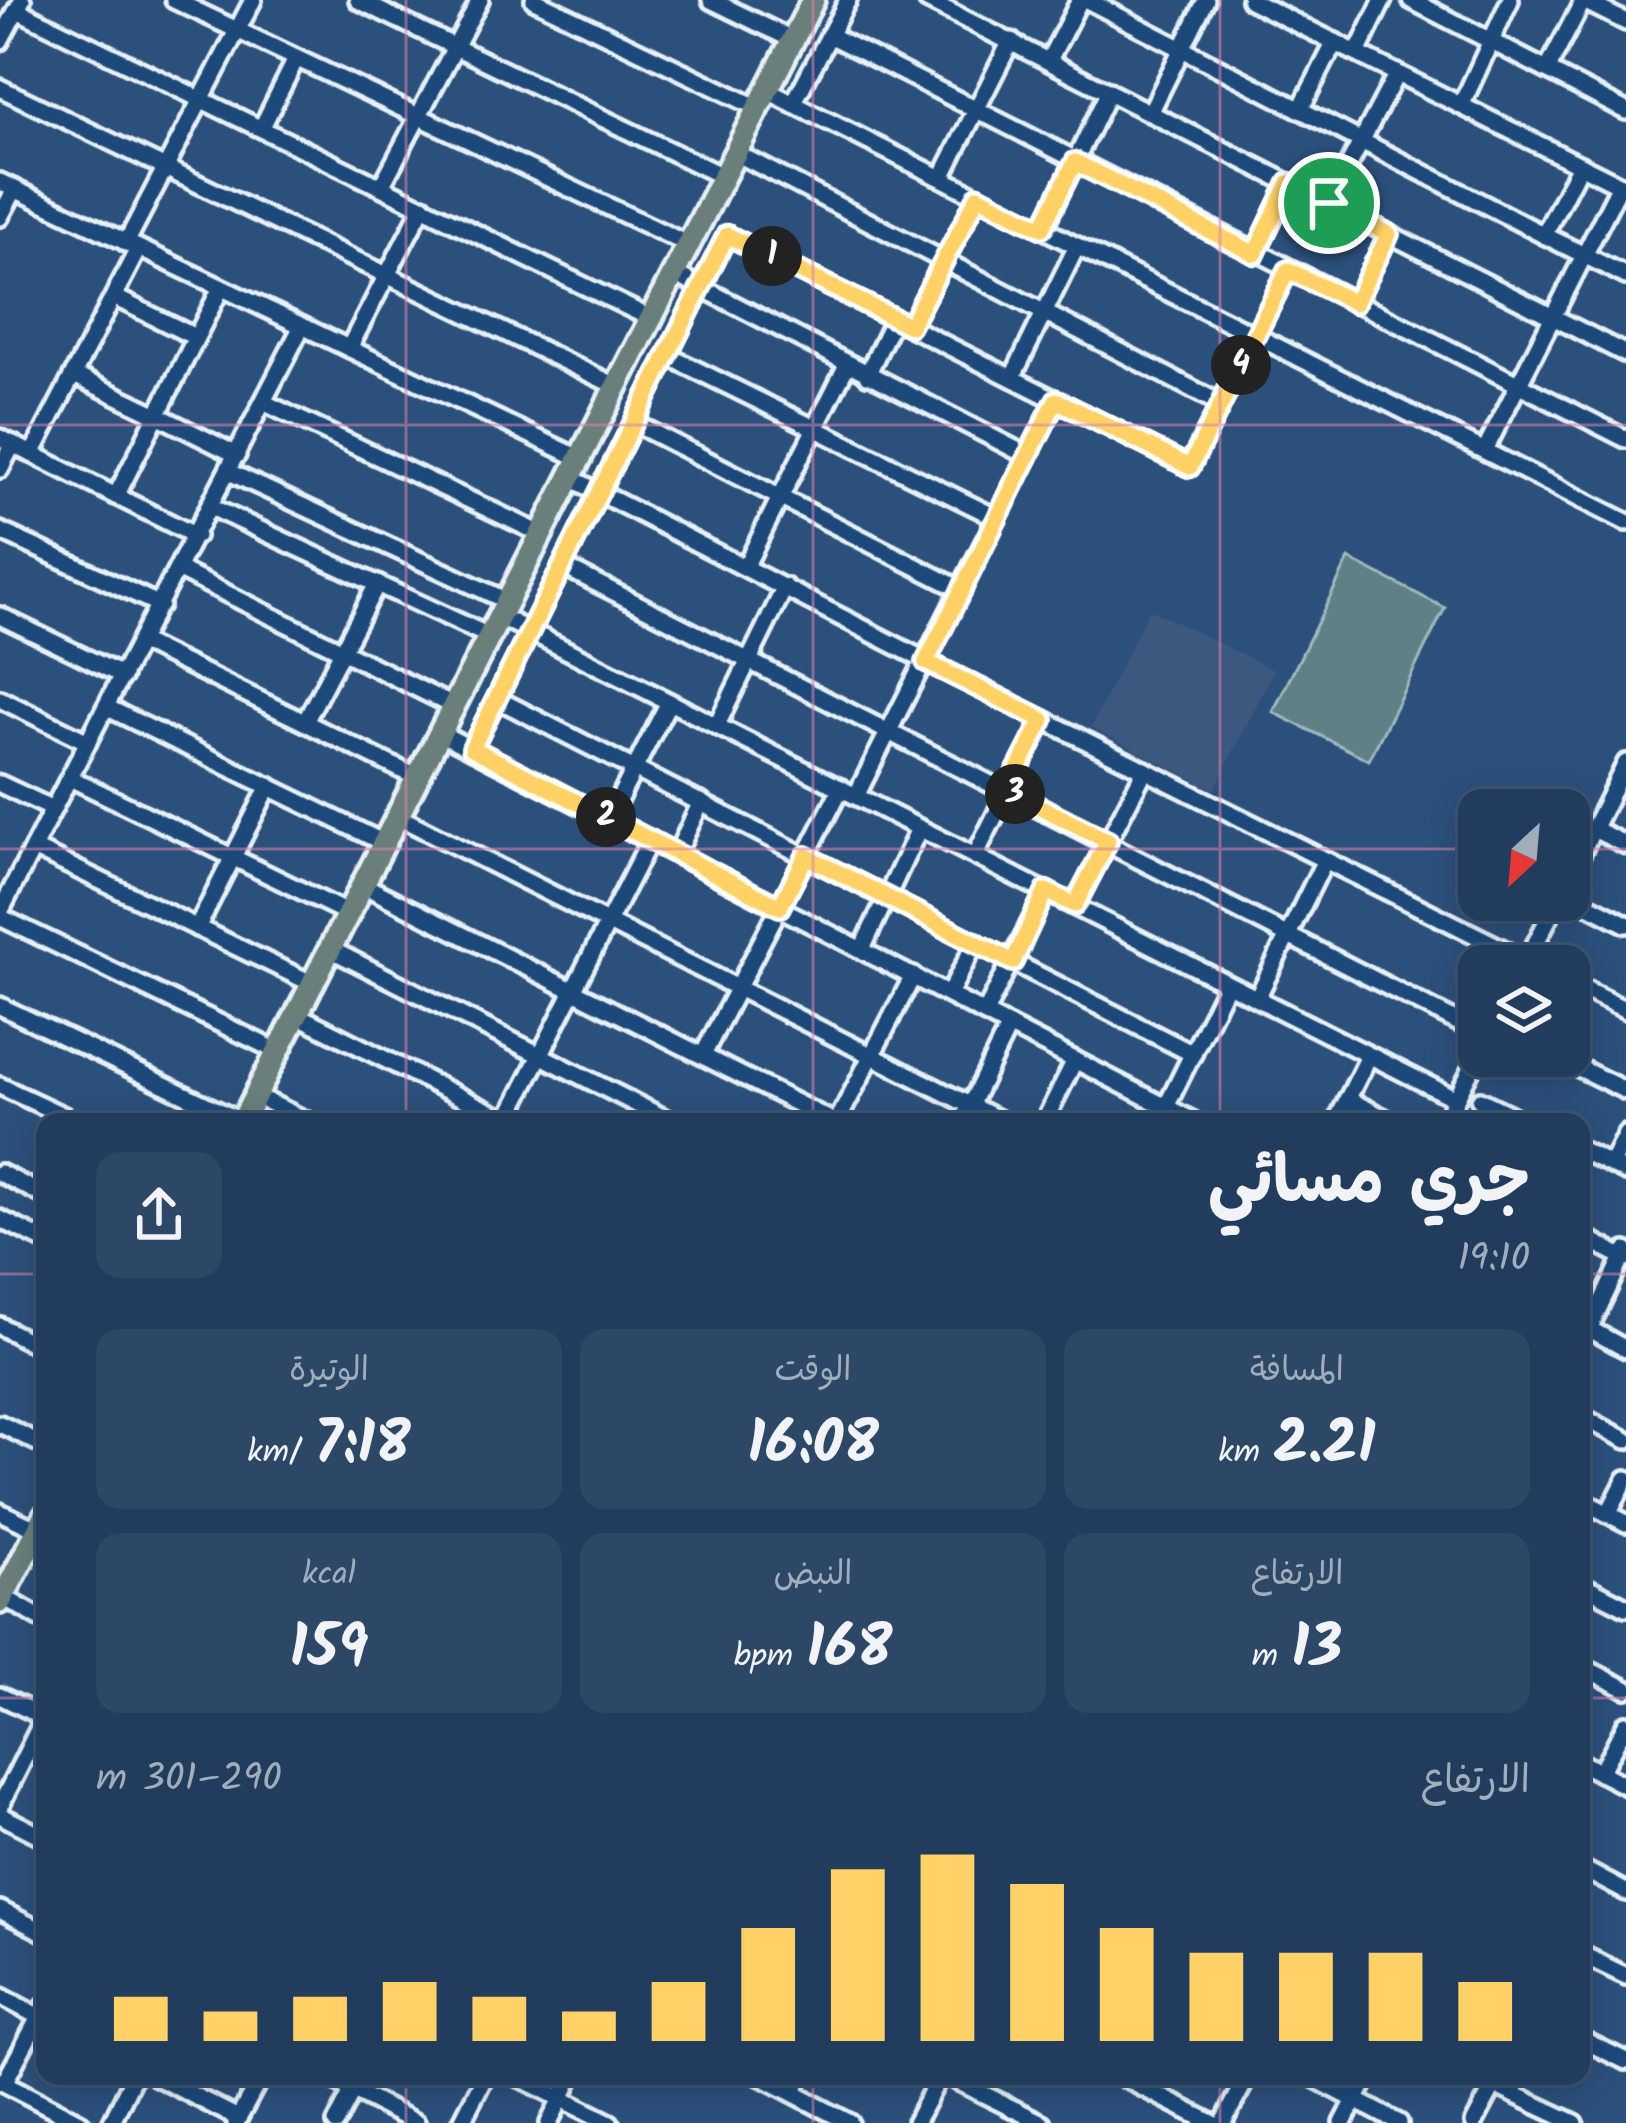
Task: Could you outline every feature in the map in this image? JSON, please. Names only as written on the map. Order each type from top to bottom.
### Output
[{"type":"highway","points":[[247,1113],[813,0]]},
{"type":"highway","points":[[1,1598],[36,1538]]},
{"type":"street","points":[[174,0],[687,244]]},
{"type":"street","points":[[32,454],[114,297],[165,167],[253,0]]},
{"type":"street","points":[[358,0],[722,176]]},
{"type":"street","points":[[382,185],[480,0]]},
{"type":"street","points":[[534,0],[763,100],[794,104],[1626,522]]},
{"type":"street","points":[[711,0],[793,40]]},
{"type":"street","points":[[794,104],[848,0]]},
{"type":"street","points":[[927,0],[1626,354]]},
{"type":"street","points":[[1049,60],[1084,0],[1626,276]]},
{"type":"street","points":[[1150,113],[1207,0]]},
{"type":"street","points":[[1250,0],[1623,187],[1485,450]]},
{"type":"street","points":[[1357,53],[1383,0]]},
{"type":"street","points":[[1411,0],[1626,111]]},
{"type":"street","points":[[1462,104],[1510,0]]},
{"type":"street","points":[[1547,70],[1582,0],[1626,22]]},
{"type":"street","points":[[0,41],[20,5],[650,318]]},
{"type":"street","points":[[829,35],[1626,439]]},
{"type":"street","points":[[941,177],[1011,41]]},
{"type":"street","points":[[1300,110],[1335,42]]},
{"type":"street","points":[[262,127],[296,59]]},
{"type":"street","points":[[1329,203],[1396,74]]},
{"type":"street","points":[[0,88],[616,386]]},
{"type":"street","points":[[1042,228],[1108,92]]},
{"type":"street","points":[[734,152],[1221,404]]},
{"type":"street","points":[[1544,235],[1580,165]]},
{"type":"street","points":[[1255,254],[1289,183]]},
{"type":"street","points":[[0,218],[7,186],[349,348],[574,467],[599,492],[926,662],[1492,945]]},
{"type":"street","points":[[867,375],[944,262],[978,196]]},
{"type":"street","points":[[349,348],[423,206]]},
{"type":"street","points":[[472,748],[729,234],[1190,467],[1288,270]]},
{"type":"street","points":[[1355,303],[1389,234]]},
{"type":"street","points":[[1012,378],[1077,246]]},
{"type":"street","points":[[673,273],[1028,456]]},
{"type":"street","points":[[116,496],[221,287]]},
{"type":"street","points":[[114,297],[196,337]]},
{"type":"street","points":[[279,1052],[0,915],[302,326]]},
{"type":"street","points":[[668,356],[997,518]]},
{"type":"street","points":[[745,568],[847,365]]},
{"type":"street","points":[[74,375],[237,455]]},
{"type":"street","points":[[703,1055],[806,856],[889,730],[926,662],[1056,400]]},
{"type":"street","points":[[263,403],[541,534]]},
{"type":"street","points":[[634,423],[962,590]]},
{"type":"street","points":[[0,469],[6,441],[196,536]]},
{"type":"street","points":[[229,472],[500,618],[1456,1099]]},
{"type":"street","points":[[211,507],[377,584],[500,618]]},
{"type":"street","points":[[0,532],[160,605]]},
{"type":"street","points":[[562,566],[1458,1022]]},
{"type":"street","points":[[179,569],[455,707]]},
{"type":"street","points":[[304,722],[377,584]]},
{"type":"street","points":[[716,725],[785,587]]},
{"type":"street","points":[[0,616],[123,676]]},
{"type":"street","points":[[141,642],[418,778]]},
{"type":"street","points":[[497,699],[1193,1054]]},
{"type":"street","points":[[0,700],[88,742]]},
{"type":"street","points":[[609,818],[669,703]]},
{"type":"street","points":[[106,707],[384,844]]},
{"type":"street","points":[[976,856],[1043,720]]},
{"type":"street","points":[[442,734],[1177,1113]]},
{"type":"street","points":[[1590,837],[1626,763]]},
{"type":"street","points":[[1075,905],[1145,770]]},
{"type":"street","points":[[70,778],[349,914]]},
{"type":"street","points":[[0,784],[53,808]]},
{"type":"street","points":[[197,928],[269,786]]},
{"type":"street","points":[[676,853],[700,802]]},
{"type":"street","points":[[398,817],[986,1113]]},
{"type":"street","points":[[862,949],[919,829]]},
{"type":"street","points":[[1594,829],[1626,844]]},
{"type":"street","points":[[512,1113],[650,840]]},
{"type":"street","points":[[33,848],[313,984]]},
{"type":"street","points":[[1257,998],[1325,860]]},
{"type":"street","points":[[0,874],[16,883]]},
{"type":"street","points":[[363,885],[703,1055],[800,1113]]},
{"type":"street","points":[[985,1013],[1046,891]]},
{"type":"street","points":[[1590,906],[1626,924]]},
{"type":"street","points":[[949,994],[976,942]]},
{"type":"street","points":[[330,949],[654,1113]]},
{"type":"street","points":[[840,1113],[913,976]]},
{"type":"street","points":[[1166,1107],[1227,984]]},
{"type":"street","points":[[1590,992],[1626,1010]]},
{"type":"street","points":[[0,1006],[223,1113]]},
{"type":"street","points":[[297,1015],[490,1113]]},
{"type":"street","points":[[966,1113],[1010,1026]]},
{"type":"street","points":[[1340,1113],[1369,1056]]},
{"type":"street","points":[[1048,1113],[1075,1060]]},
{"type":"street","points":[[1590,1073],[1626,1091]]},
{"type":"street","points":[[1449,1113],[1467,1077]]},
{"type":"street","points":[[0,1086],[58,1113]]},
{"type":"street","points":[[256,1096],[291,1113]]},
{"type":"street","points":[[1347,1099],[1374,1113]]},
{"type":"street","points":[[1480,1100],[1507,1113]]},
{"type":"street","points":[[1590,1154],[1618,1168],[1626,1134]]},
{"type":"street","points":[[0,1173],[36,1191]]},
{"type":"street","points":[[0,1219],[36,1237]]},
{"type":"street","points":[[1590,1239],[1625,1256],[1590,1318]]},
{"type":"street","points":[[0,1326],[36,1343]]},
{"type":"street","points":[[1590,1330],[1626,1349]]},
{"type":"street","points":[[1590,1421],[1626,1440]]},
{"type":"street","points":[[0,1424],[36,1442]]},
{"type":"street","points":[[1608,1514],[1626,1479]]},
{"type":"street","points":[[1590,1505],[1626,1523]]},
{"type":"street","points":[[0,1512],[36,1524]]},
{"type":"street","points":[[1590,1589],[1626,1607]]},
{"type":"street","points":[[1,1598],[36,1616]]},
{"type":"street","points":[[1590,1670],[1626,1688]]},
{"type":"street","points":[[0,1696],[36,1714]]},
{"type":"street","points":[[1600,1773],[1626,1724]]},
{"type":"street","points":[[0,1806],[36,1736]]},
{"type":"street","points":[[1590,1768],[1626,1786]]},
{"type":"street","points":[[0,1816],[36,1834]]},
{"type":"street","points":[[1590,1873],[1626,1892]]},
{"type":"street","points":[[0,1910],[36,1928]]},
{"type":"street","points":[[1590,1958],[1626,1976]]},
{"type":"street","points":[[0,1996],[36,2011]]},
{"type":"street","points":[[36,2026],[2,2082],[81,2123]]},
{"type":"street","points":[[1590,2042],[1626,2060]]},
{"type":"street","points":[[111,2123],[130,2085]]},
{"type":"street","points":[[171,2085],[237,2121],[256,2085]]},
{"type":"street","points":[[343,2085],[416,2123]]},
{"type":"street","points":[[461,2123],[480,2085]]},
{"type":"street","points":[[534,2085],[610,2123]]},
{"type":"street","points":[[549,2123],[568,2085]]},
{"type":"street","points":[[779,2085],[850,2123]]},
{"type":"street","points":[[793,2092],[796,2085]]},
{"type":"street","points":[[915,2123],[938,2085]]},
{"type":"street","points":[[962,2085],[1042,2123]]},
{"type":"street","points":[[1138,2085],[1212,2123]]},
{"type":"street","points":[[1223,2123],[1243,2085]]},
{"type":"street","points":[[1327,2085],[1399,2123]]},
{"type":"street","points":[[1343,2123],[1364,2085]]},
{"type":"street","points":[[1474,2123],[1495,2085]]},
{"type":"street","points":[[1504,2085],[1575,2123]]},
{"type":"street","points":[[336,2123],[353,2090]]},
{"type":"shaded area","points":[[1149,609],[1274,670],[1214,790],[1091,727]]},
{"type":"green space","points":[[1349,559],[1445,608],[1369,760],[1273,712]]},
{"type":"route","points":[[1075,162],[1255,254],[1289,183],[1329,203],[1389,234],[1355,303],[1288,270],[1190,467],[1056,400],[926,662],[1043,720],[1007,790],[1108,841],[1075,905],[1046,891],[1013,962],[806,856],[780,907],[472,748],[727,235],[910,326],[978,196],[1042,228],[1075,162]]}]
